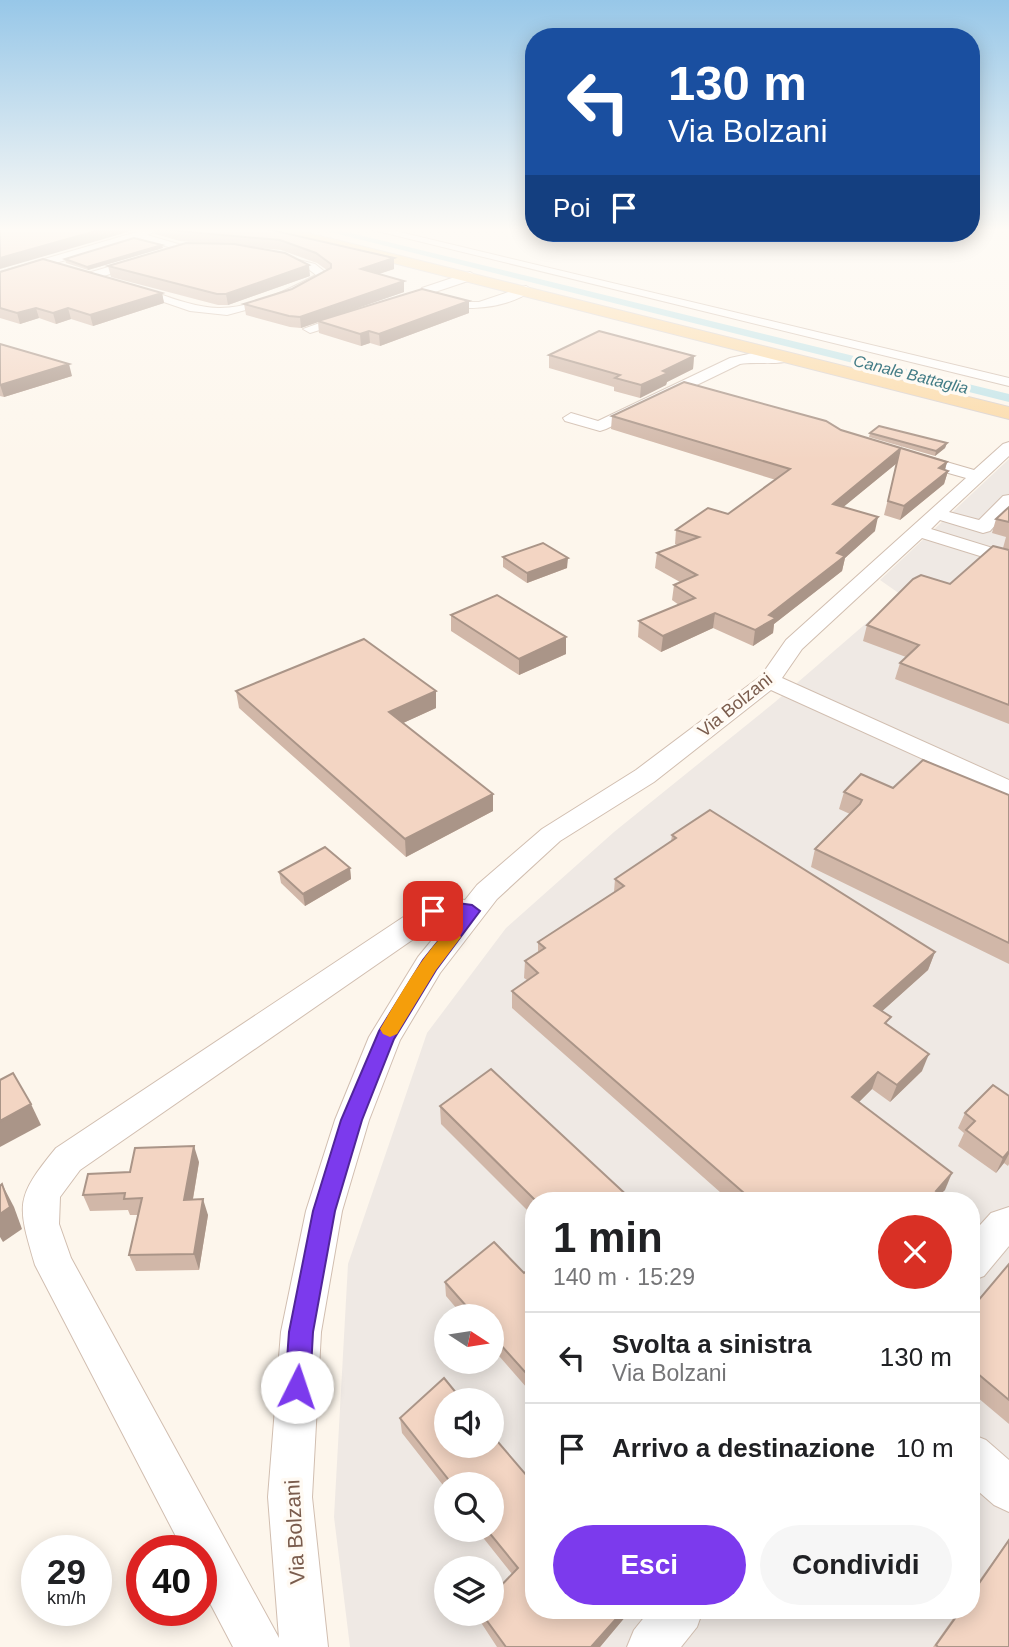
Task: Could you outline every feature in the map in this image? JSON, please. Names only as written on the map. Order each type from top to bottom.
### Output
[{"type":"main road","points":[[583,306],[747,352],[790,356],[1009,413]]},
{"type":"street","points":[[196,306],[229,312],[248,306]]},
{"type":"street","points":[[697,306],[959,370],[1009,379]]},
{"type":"street","points":[[310,329],[371,309]]},
{"type":"street","points":[[683,388],[685,384],[747,352]]},
{"type":"street","points":[[725,365],[769,360],[802,367],[827,366]]},
{"type":"street","points":[[571,418],[600,426],[675,389],[683,388],[701,394]]},
{"type":"street","name":"Via Bolzani","points":[[290,1646],[290,1497],[301,1332],[324,1211],[352,1120],[385,1037],[429,965],[487,892],[551,835],[645,776],[769,681],[794,645],[1009,447]]},
{"type":"street","points":[[898,453],[978,476]]},
{"type":"street","points":[[929,522],[983,527],[1009,500]]},
{"type":"street","points":[[929,522],[1009,559]]},
{"type":"street","points":[[769,681],[1009,790]]},
{"type":"street","points":[[290,1646],[54,1265],[41,1224],[43,1192],[68,1159],[433,911],[450,908],[472,911]]},
{"type":"street","points":[[980,1463],[1009,1490]]},
{"type":"street","points":[[651,1647],[673,1619]]},
{"type":"lane","points":[[980,1253],[1004,1225],[1009,1224]]},
{"type":"shaded area","points":[[1009,459],[1009,1647],[350,1647],[334,1517],[348,1264],[427,1033],[506,928],[614,832],[775,702],[900,594],[880,580]]},
{"type":"building","points":[[0,306],[120,306],[90,315],[68,308],[53,313],[36,308],[17,313]]},
{"type":"building","points":[[251,306],[332,306],[300,317]]},
{"type":"building","points":[[367,306],[456,306],[379,334],[369,331],[360,334],[318,321]]},
{"type":"building","points":[[599,331],[694,356],[663,371],[668,373],[641,385],[615,378],[620,375],[549,355]]},
{"type":"building","points":[[0,344],[69,364],[0,385]]},
{"type":"building","points":[[684,382],[826,421],[841,430],[947,462],[939,468],[948,471],[904,506],[888,501],[900,449],[833,504],[878,517],[837,553],[845,556],[769,615],[776,618],[755,630],[715,613],[663,636],[639,621],[695,598],[674,585],[697,575],[657,553],[699,537],[676,530],[708,508],[728,514],[790,469],[612,416]]},
{"type":"building","points":[[879,426],[947,443],[936,451],[870,433]]},
{"type":"building","points":[[1009,507],[1009,522],[996,519]]},
{"type":"building","points":[[543,543],[568,558],[527,573],[503,557]]},
{"type":"building","points":[[993,546],[1009,550],[1009,705],[900,663],[919,645],[867,625],[913,579],[921,575],[950,584]]},
{"type":"building","points":[[497,595],[566,637],[519,659],[451,615]]},
{"type":"building","points":[[364,639],[436,691],[389,712],[493,794],[405,839],[236,691]]},
{"type":"building","points":[[923,760],[1009,795],[1009,943],[815,849],[860,804],[862,800],[844,792],[861,774],[893,788]]},
{"type":"building","points":[[710,810],[935,952],[874,1006],[891,1017],[885,1023],[929,1054],[897,1085],[878,1072],[852,1097],[952,1173],[937,1192],[743,1192],[512,991],[538,973],[525,961],[545,948],[538,942],[624,886],[615,879],[676,838],[672,835]]},
{"type":"building","points":[[325,847],[350,868],[303,894],[279,872]]},
{"type":"building","points":[[491,1069],[623,1192],[527,1192],[440,1106]]},
{"type":"building","points":[[13,1073],[31,1104],[0,1121],[0,1080]]},
{"type":"building","points":[[993,1085],[1009,1096],[1009,1151],[1003,1158],[966,1130],[975,1121],[965,1113]]},
{"type":"building","points":[[194,1146],[184,1200],[203,1199],[194,1254],[129,1255],[142,1198],[124,1199],[125,1193],[83,1195],[88,1174],[130,1172],[135,1148]]},
{"type":"building","points":[[2,1184],[10,1207],[0,1214],[0,1186]]},
{"type":"building","points":[[494,1242],[525,1272],[525,1372],[504,1348],[504,1304],[464,1304],[445,1282]]},
{"type":"building","points":[[1009,1264],[1009,1400],[980,1376],[980,1298]]},
{"type":"building","points":[[444,1378],[452,1388],[434,1388],[434,1458],[504,1458],[504,1449],[525,1474],[525,1619],[616,1619],[591,1647],[506,1647],[491,1626],[504,1626],[504,1583],[518,1568],[497,1542],[504,1542],[504,1472],[443,1472],[400,1418]]},
{"type":"building","points":[[1009,1540],[1009,1647],[938,1647],[936,1645],[955,1619],[980,1619],[980,1582]]},
{"type":"waterway","name":"Canale Battaglia","points":[[635,306],[1009,398]]},
{"type":"slow traffic","points":[[390,1029],[429,965],[452,937]]},
{"type":"route","points":[[297,1387],[301,1332],[324,1211],[352,1120],[385,1037],[429,965],[472,911],[450,908],[433,911]]}]
